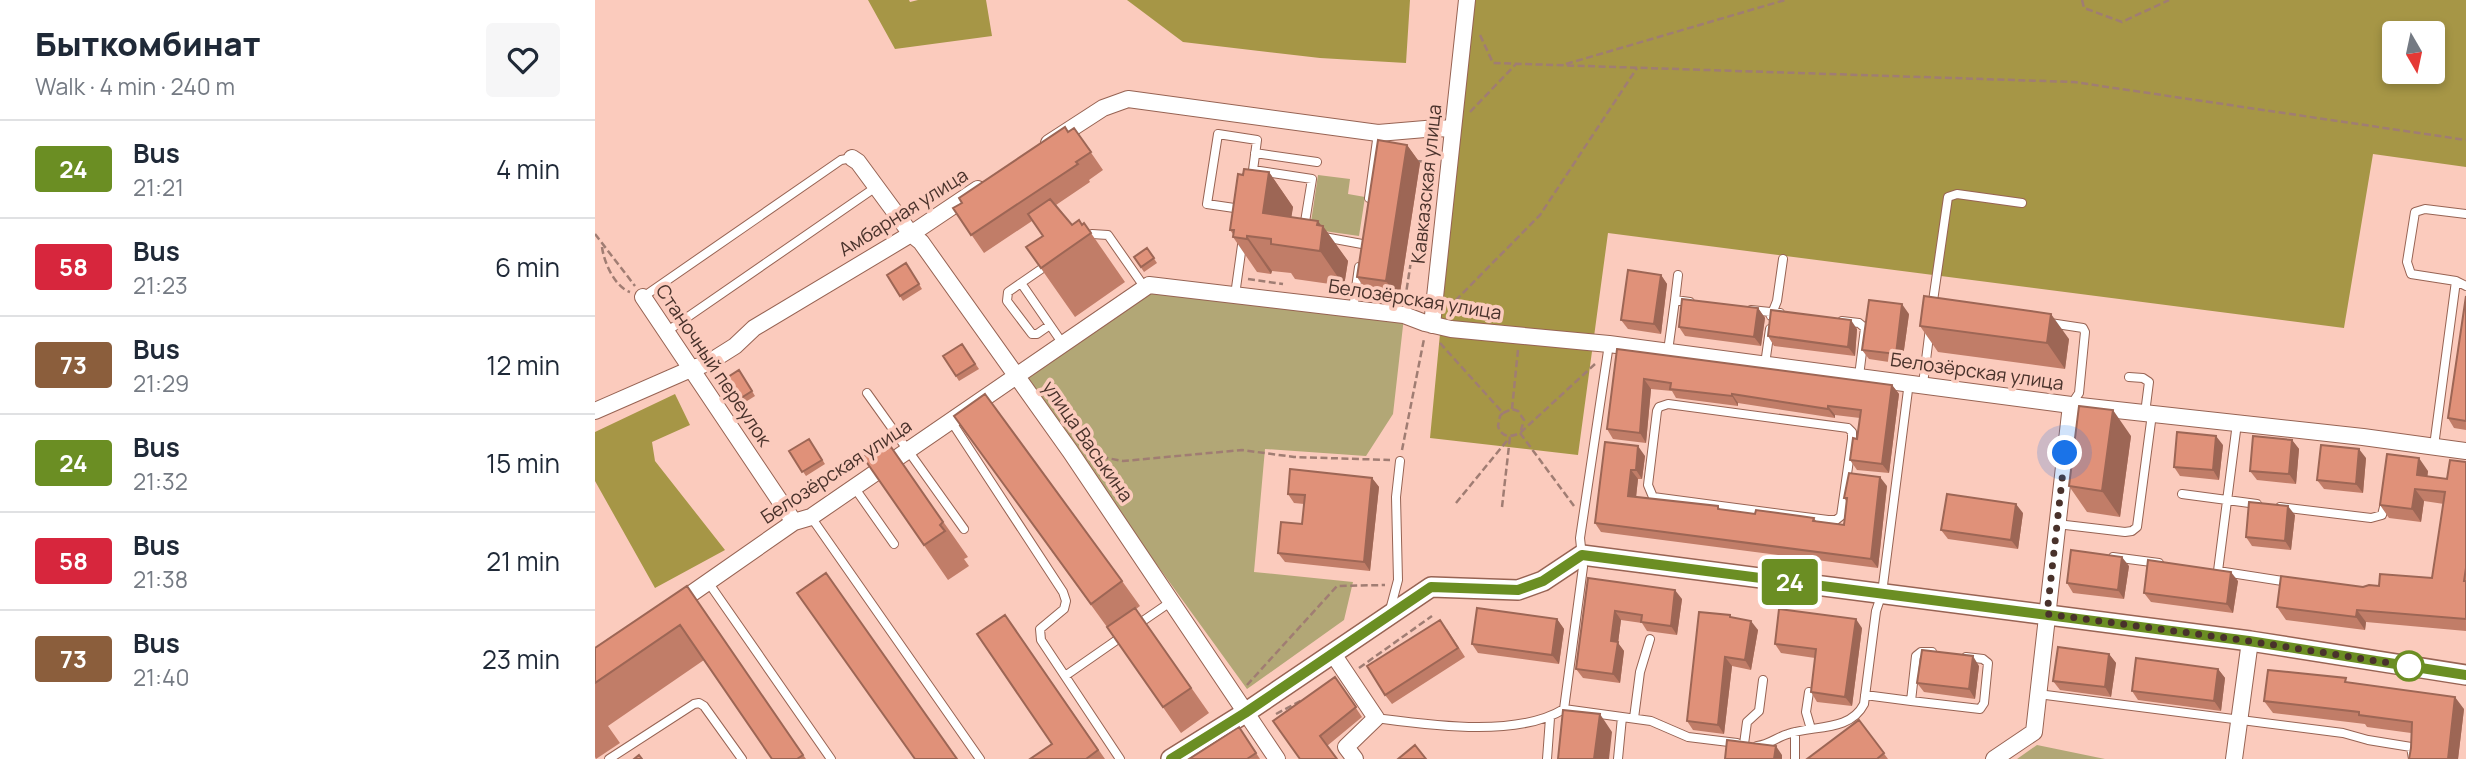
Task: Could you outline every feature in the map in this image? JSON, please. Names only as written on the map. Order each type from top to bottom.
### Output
[{"type":"street","name":"Кавказская улица","points":[[1429,326],[1467,3]]},
{"type":"street","points":[[1033,153],[1103,108],[1128,100],[1378,133],[1453,129]]},
{"type":"street","name":"улица Васькина","points":[[852,158],[858,162],[911,234],[921,242],[1070,451],[1277,759]]},
{"type":"street","name":"Амбарная улица","points":[[595,411],[708,363],[735,346],[754,328],[911,234],[987,183]]},
{"type":"street","name":"Белозёрская улица","points":[[663,614],[794,522],[811,517],[1149,285],[1404,315],[1429,326],[1451,329],[1519,335],[1608,348],[1668,351],[2071,405],[2237,423],[2392,448],[2434,446],[2466,451]]},
{"type":"street","name":"Станочный переулок","points":[[643,297],[794,522]]},
{"type":"street","points":[[1994,759],[2034,732],[2047,614],[2061,550],[2057,524],[2071,405]]},
{"type":"street","points":[[1171,759],[1431,587],[1518,590],[1543,581],[1582,555],[2249,641],[2466,675]]},
{"type":"street","points":[[2234,759],[2249,641]]},
{"type":"street","points":[[1333,654],[1376,718],[1346,747],[1355,759]]},
{"type":"lane","points":[[1368,202],[1378,133]]},
{"type":"lane","points":[[1247,210],[1207,204],[1217,134],[1257,140],[1251,183]]},
{"type":"lane","points":[[1255,153],[1317,162]]},
{"type":"lane","points":[[643,297],[841,160],[852,158]]},
{"type":"lane","points":[[1254,170],[1312,179],[1303,234],[1362,246],[1364,230]]},
{"type":"lane","points":[[666,332],[876,187]]},
{"type":"lane","points":[[1376,718],[1430,725],[1521,724],[1551,718],[1564,709],[1651,721],[1688,737],[1764,745],[1795,732],[1849,721],[1859,713],[1865,695],[1876,611],[1882,593],[1896,481],[1932,309],[1948,197],[1957,194],[2022,203]]},
{"type":"lane","points":[[1245,222],[1249,197]]},
{"type":"lane","points":[[2466,214],[2424,209],[2415,212],[2407,262],[2411,274],[2456,281],[2466,286]]},
{"type":"lane","points":[[1072,248],[1092,234],[1108,234],[1145,288]]},
{"type":"lane","points":[[1235,295],[1244,234]]},
{"type":"lane","points":[[1050,325],[1037,334],[1032,334],[1007,301],[1006,295],[1062,255]]},
{"type":"lane","points":[[1765,364],[1783,259]]},
{"type":"lane","points":[[1353,309],[1360,261]]},
{"type":"lane","points":[[1668,351],[1678,275]]},
{"type":"lane","points":[[2434,446],[2456,281]]},
{"type":"lane","points":[[1021,283],[1063,344]]},
{"type":"lane","points":[[1675,300],[1703,303]]},
{"type":"lane","points":[[1744,309],[1784,314]]},
{"type":"lane","points":[[1932,309],[1945,310]]},
{"type":"lane","points":[[1834,320],[1859,323],[1865,328],[1859,376]]},
{"type":"lane","points":[[2038,322],[2077,327],[2085,332],[2078,393],[2071,405]]},
{"type":"lane","points":[[1564,709],[1583,568],[1580,538],[1608,348]]},
{"type":"lane","points":[[2057,524],[2125,532],[2137,527],[2149,414],[2149,382],[2143,378],[2129,377]]},
{"type":"lane","points":[[867,393],[964,529]]},
{"type":"lane","points":[[1668,404],[1848,428],[1852,439],[1841,516],[1836,520],[1653,497],[1648,485],[1652,450],[1659,407],[1668,404]]},
{"type":"lane","points":[[951,421],[1063,592],[1066,601],[1064,609],[1040,629],[1041,640],[1120,759]]},
{"type":"lane","points":[[2218,571],[2237,423]]},
{"type":"lane","points":[[1594,443],[1606,444]]},
{"type":"lane","points":[[1641,449],[1652,450]]},
{"type":"lane","points":[[1388,616],[1398,580],[1396,496],[1400,461]]},
{"type":"lane","points":[[1847,475],[1859,477]]},
{"type":"lane","points":[[1884,480],[1896,481]]},
{"type":"lane","points":[[854,487],[894,544]]},
{"type":"lane","points":[[2182,494],[2371,518],[2382,514],[2386,496]]},
{"type":"lane","points":[[811,517],[980,759]]},
{"type":"lane","points":[[2109,556],[2164,564]]},
{"type":"lane","points":[[2204,569],[2296,583]]},
{"type":"lane","points":[[708,582],[831,759]]},
{"type":"lane","points":[[1065,676],[1172,601]]},
{"type":"lane","points":[[1634,719],[1640,672],[1650,639]]},
{"type":"lane","points":[[1911,701],[1918,653],[1936,653]]},
{"type":"lane","points":[[1865,695],[1975,709],[1983,706],[1989,663],[1983,659],[1960,656]]},
{"type":"lane","points":[[1744,744],[1747,722],[1759,711],[1763,680]]},
{"type":"lane","points":[[1809,692],[1806,712],[1811,729]]},
{"type":"lane","points":[[2038,694],[2343,733],[2407,746],[2413,750],[2413,759]]},
{"type":"lane","points":[[609,759],[699,703],[704,706],[742,759]]},
{"type":"lane","points":[[1618,759],[1622,717]]},
{"type":"lane","points":[[1547,759],[1551,718]]},
{"type":"lane","points":[[1795,732],[1795,759]]},
{"type":"path","points":[[1563,65],[1785,0]]},
{"type":"path","points":[[2082,0],[2084,8],[2122,22],[2169,0]]},
{"type":"path","points":[[1467,3],[1493,63],[2074,82],[2466,140]]},
{"type":"path","points":[[1453,129],[1516,64]]},
{"type":"path","points":[[1070,451],[1123,461],[1242,450],[1294,457],[1400,461],[1429,326],[1540,215],[1636,68]]},
{"type":"path","points":[[1405,159],[1428,162],[1427,174],[1434,175]]},
{"type":"path","name":"Станочный переулок","points":[[595,234],[643,297]]},
{"type":"path","points":[[601,244],[604,261],[623,290],[643,297]]},
{"type":"path","points":[[1404,302],[1413,247]]},
{"type":"path","points":[[1244,278],[1294,286]]},
{"type":"path","points":[[1429,326],[1503,413]]},
{"type":"path","points":[[1512,409],[1519,335]]},
{"type":"path","points":[[1456,503],[1510,437],[1520,433],[1608,348]]},
{"type":"path","points":[[1510,437],[1504,435],[1498,426],[1500,416],[1512,409],[1518,411],[1524,420],[1520,433]]},
{"type":"path","points":[[1520,433],[1583,517]]},
{"type":"path","points":[[1502,507],[1510,437]]},
{"type":"path","points":[[1245,712],[1337,586],[1386,585]]},
{"type":"path","points":[[1347,676],[1432,616]]},
{"type":"path","points":[[1245,712],[1312,694]]},
{"type":"shaded area","points":[[868,0],[986,0],[992,36],[895,49]]},
{"type":"shaded area","points":[[1127,0],[1410,0],[1406,63],[1320,58],[1183,42]]},
{"type":"shaded area","points":[[1472,0],[2466,0],[2466,167],[2373,154],[2344,328],[1608,233],[1578,455],[1430,438]]},
{"type":"shaded area","points":[[1318,175],[1350,179],[1348,194],[1365,197],[1359,236],[1310,229]]},
{"type":"shaded area","points":[[1144,290],[1404,317],[1393,414],[1366,456],[1265,449],[1254,572],[1353,582],[1344,620],[1247,689],[1020,376]]},
{"type":"shaded area","points":[[675,394],[690,425],[652,442],[655,461],[725,550],[655,588],[595,481],[595,432]]},
{"type":"shaded area","points":[[2037,745],[2105,759],[2017,759]]},
{"type":"building","points":[[1065,127],[1068,132],[1074,128],[1091,152],[1076,162],[1078,164],[971,235],[953,208],[962,203],[959,198]]},
{"type":"building","points":[[1378,140],[1407,145],[1386,281],[1357,277]]},
{"type":"building","points":[[1244,169],[1269,172],[1263,213],[1318,221],[1317,225],[1323,226],[1320,251],[1271,244],[1271,239],[1233,237],[1234,230],[1230,230],[1238,174],[1243,175]]},
{"type":"building","points":[[1050,199],[1072,225],[1079,220],[1091,233],[1041,268],[1026,247],[1043,236],[1028,214]]},
{"type":"building","points":[[1147,248],[1154,258],[1141,267],[1134,257]]},
{"type":"building","points":[[906,263],[919,284],[900,296],[887,275]]},
{"type":"building","points":[[1628,270],[1661,275],[1654,324],[1621,320]]},
{"type":"building","points":[[1924,296],[2051,314],[2047,343],[1920,326]]},
{"type":"building","points":[[2466,296],[2466,421],[2448,418]]},
{"type":"building","points":[[1682,299],[1758,308],[1754,337],[1679,327]]},
{"type":"building","points":[[1869,300],[1902,304],[1896,354],[1862,350]]},
{"type":"building","points":[[1771,310],[1851,320],[1848,347],[1768,336]]},
{"type":"building","points":[[962,344],[975,364],[956,376],[943,356]]},
{"type":"building","points":[[1617,349],[1892,385],[1882,464],[1850,460],[1853,438],[1857,439],[1861,410],[1828,406],[1828,409],[1732,394],[1670,389],[1671,383],[1644,379],[1640,433],[1607,429]]},
{"type":"building","points":[[739,370],[752,391],[733,403],[720,382]]},
{"type":"building","points":[[985,394],[1122,581],[1091,604],[954,416]]},
{"type":"building","points":[[2079,406],[2113,410],[2102,491],[2069,486]]},
{"type":"building","points":[[2177,432],[2216,436],[2213,470],[2174,467]]},
{"type":"building","points":[[2253,436],[2292,440],[2289,474],[2250,471]]},
{"type":"building","points":[[809,439],[822,460],[802,472],[789,451]]},
{"type":"building","points":[[1605,442],[1638,446],[1636,470],[1631,470],[1628,496],[1718,506],[1718,509],[1755,514],[1756,510],[1844,525],[1847,498],[1844,498],[1849,473],[1880,477],[1871,559],[1595,523]]},
{"type":"building","points":[[883,443],[887,449],[891,447],[943,522],[940,525],[945,531],[924,545],[863,457]]},
{"type":"building","points":[[2321,445],[2359,449],[2356,484],[2317,480]]},
{"type":"building","points":[[2387,454],[2419,458],[2417,475],[2447,479],[2450,460],[2466,462],[2466,619],[2357,610],[2356,617],[2277,607],[2281,576],[2363,587],[2379,586],[2380,574],[2432,578],[2445,492],[2415,489],[2412,509],[2380,505]]},
{"type":"building","points":[[1290,469],[1372,478],[1364,562],[1278,553],[1281,522],[1302,524],[1305,495],[1288,494]]},
{"type":"building","points":[[1947,494],[2016,504],[2011,540],[1941,530]]},
{"type":"building","points":[[2249,502],[2288,506],[2285,541],[2246,537]]},
{"type":"building","points":[[2071,550],[2122,557],[2118,590],[2067,583]]},
{"type":"building","points":[[2148,560],[2231,572],[2227,604],[2144,593]]},
{"type":"building","points":[[826,573],[957,759],[915,759],[797,593]]},
{"type":"building","points":[[1588,578],[1675,590],[1671,626],[1641,622],[1642,615],[1615,611],[1611,641],[1618,642],[1613,674],[1576,669]]},
{"type":"building","points":[[687,586],[803,755],[797,759],[772,759],[680,625],[595,683],[595,648]]},
{"type":"building","points":[[1135,608],[1191,688],[1163,707],[1107,627]]},
{"type":"building","points":[[1477,608],[1557,619],[1552,655],[1472,644]]},
{"type":"building","points":[[1779,609],[1856,619],[1845,697],[1811,692],[1816,649],[1775,644]]},
{"type":"building","points":[[1699,612],[1730,615],[1751,621],[1745,660],[1725,657],[1718,725],[1687,721]]},
{"type":"building","points":[[1005,615],[1098,750],[1086,759],[1030,759],[1052,744],[977,634]]},
{"type":"building","points":[[1440,620],[1458,648],[1385,695],[1367,666]]},
{"type":"building","points":[[2058,647],[2109,654],[2105,687],[2053,681]]},
{"type":"building","points":[[1922,650],[1973,656],[1969,689],[1917,683]]},
{"type":"building","points":[[2136,658],[2218,669],[2214,701],[2132,691]]},
{"type":"building","points":[[2268,670],[2346,678],[2345,682],[2455,697],[2448,759],[2409,759],[2412,722],[2359,715],[2359,712],[2264,701]]},
{"type":"building","points":[[1335,677],[1356,707],[1320,736],[1337,759],[1300,759],[1273,721]]},
{"type":"building","points":[[1563,710],[1600,714],[1594,759],[1558,759]]},
{"type":"building","points":[[1859,720],[1884,753],[1877,759],[1807,759]]},
{"type":"building","points":[[1239,727],[1256,753],[1247,759],[1189,759]]},
{"type":"building","points":[[1727,740],[1776,746],[1774,759],[1725,759]]},
{"type":"building","points":[[1415,745],[1426,759],[1398,759]]},
{"type":"bus line","name":"24","points":[[1171,759],[1245,713],[1431,587],[1518,590],[1543,581],[1582,555],[2249,641],[2466,675]]},
{"type":"route","points":[[2065,453],[2047,614],[2409,666]]}]
